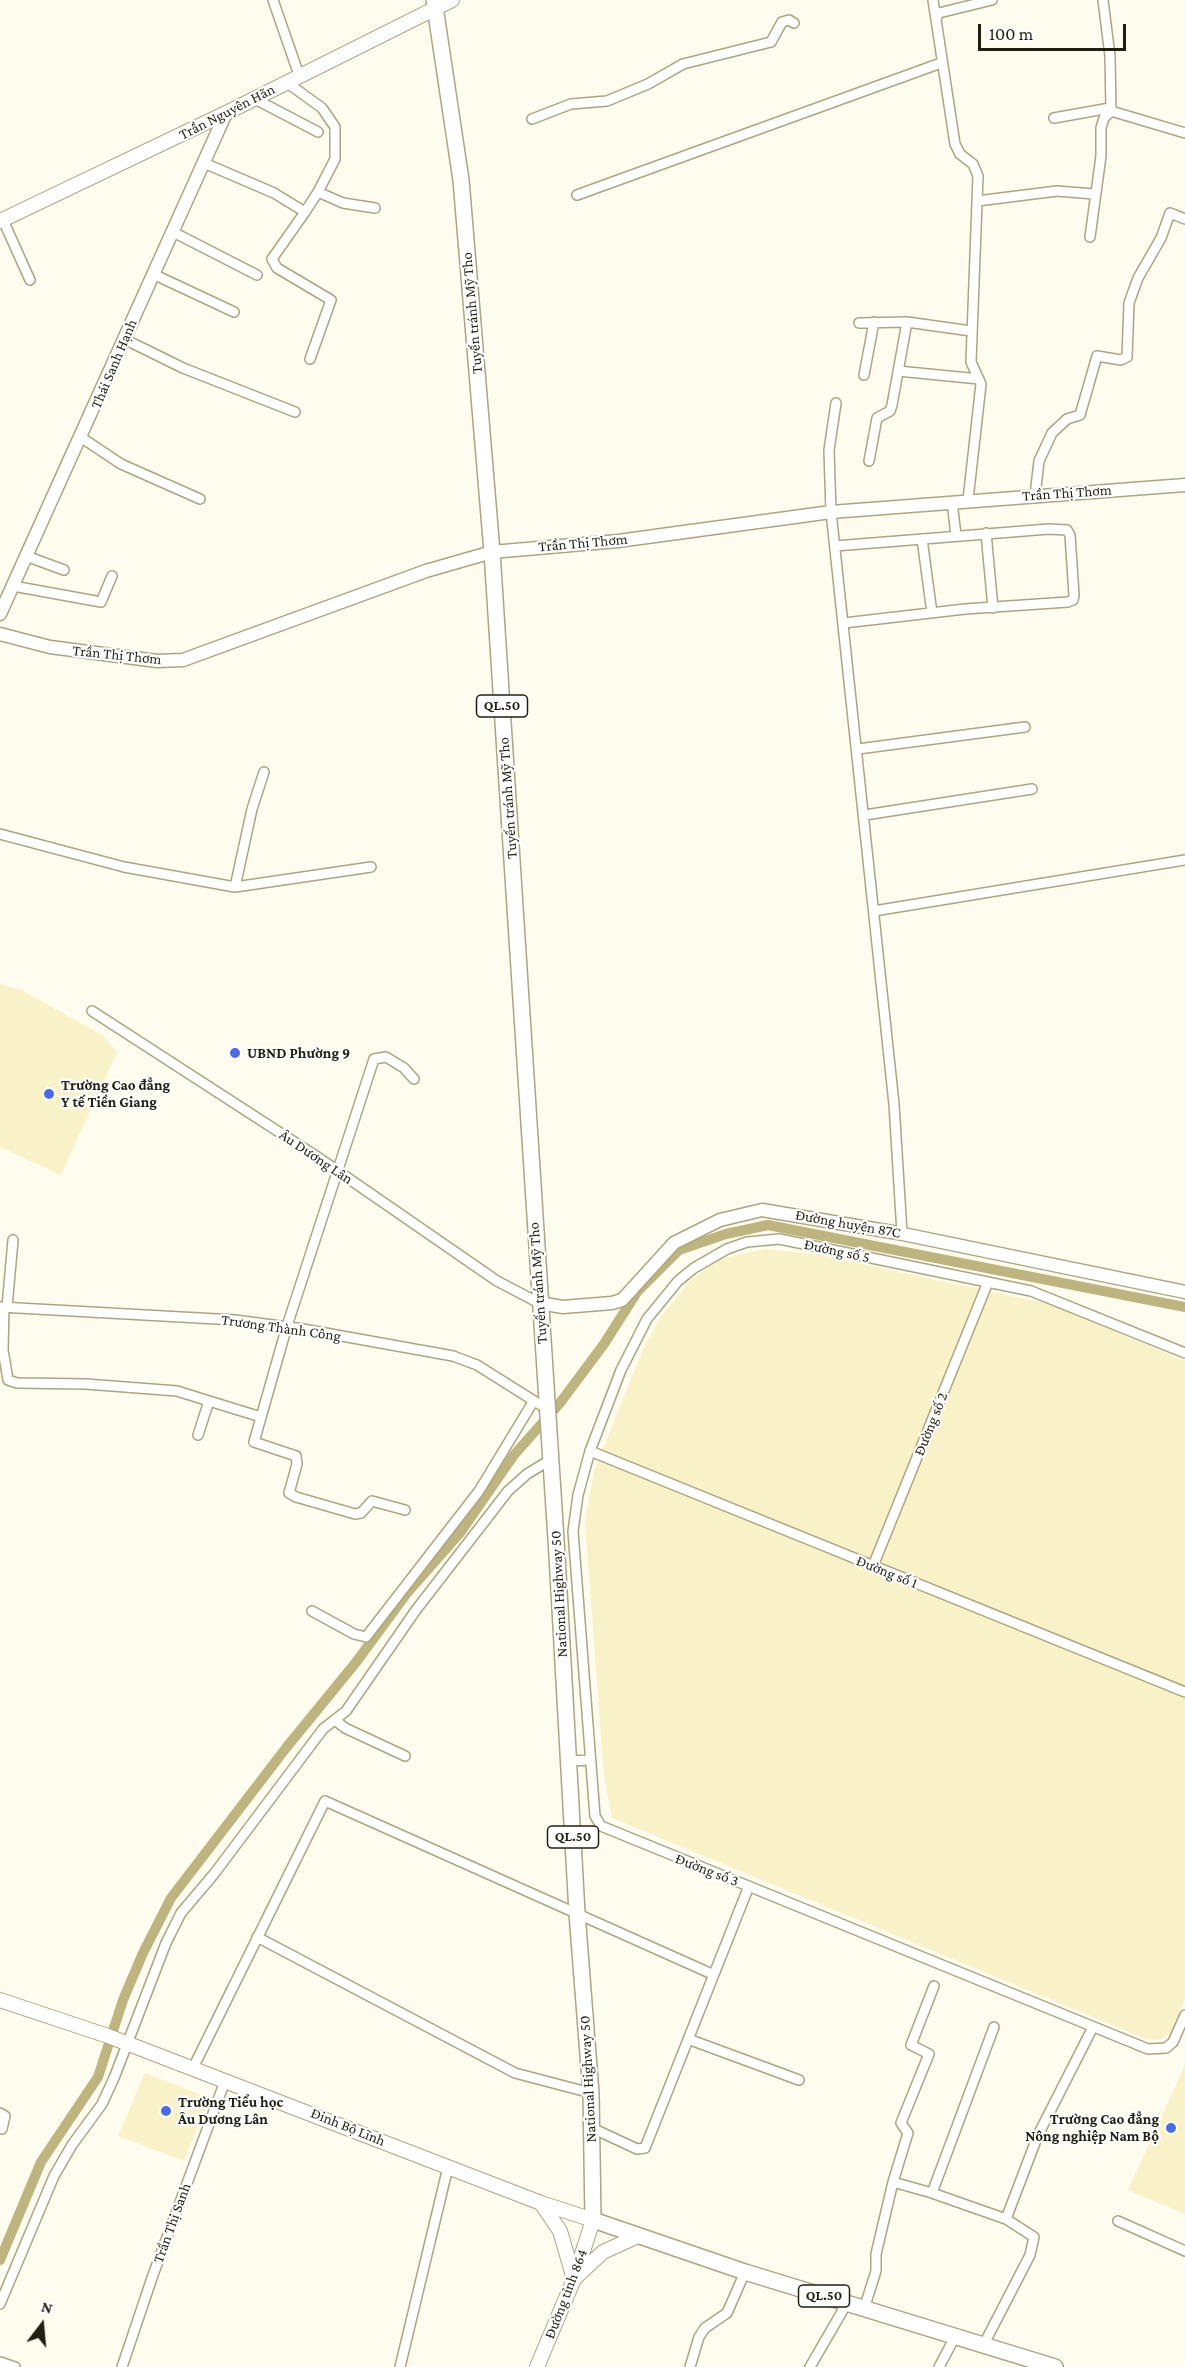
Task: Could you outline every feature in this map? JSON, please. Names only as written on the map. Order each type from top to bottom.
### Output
[{"type":"highway","name":"Tuyến tránh Mỹ Tho","points":[[435,4],[460,180],[492,552],[539,1303],[543,1408],[550,1457]]},
{"type":"highway","name":"National Highway 50","points":[[550,1457],[577,1914],[591,2093],[593,2220]]},
{"type":"highway","name":"QL.50","points":[[593,2220],[745,2272],[1055,2367]]},
{"type":"main road","name":"Trần Nguyên Hãn","points":[[2,221],[255,99],[435,4],[452,0]]},
{"type":"main road","name":"Đinh Bộ Lĩnh","points":[[0,2000],[108,2036],[541,2203],[593,2220]]},
{"type":"main road","points":[[541,2203],[560,2231],[574,2279],[603,2252],[638,2236]]},
{"type":"main road","name":"Đường tỉnh 864","points":[[537,2367],[574,2279],[593,2220]]},
{"type":"street","points":[[273,0],[299,75]]},
{"type":"street","points":[[933,0],[955,144],[960,154],[976,170],[977,201],[971,362],[981,384],[968,500]]},
{"type":"street","points":[[937,17],[939,13],[992,0]]},
{"type":"street","points":[[1090,237],[1094,194],[1101,156],[1101,128],[1104,118],[1111,110],[1110,57],[1103,0]]},
{"type":"street","points":[[532,119],[571,104],[607,101],[648,84],[683,64],[771,42],[782,22],[789,20],[795,23]]},
{"type":"street","points":[[577,195],[941,63]]},
{"type":"street","points":[[286,82],[322,108],[335,126],[335,159],[318,192],[272,260],[278,268],[331,300],[310,359]]},
{"type":"street","points":[[255,99],[318,132]]},
{"type":"street","points":[[1054,118],[1111,110],[1185,133]]},
{"type":"street","name":"Thái Sanh Hạnh","points":[[0,614],[82,438],[226,113]]},
{"type":"street","points":[[204,164],[274,193],[305,212]]},
{"type":"street","points":[[977,201],[1057,191],[1094,194]]},
{"type":"street","points":[[318,192],[343,203],[375,208]]},
{"type":"street","points":[[1035,495],[1039,461],[1052,433],[1067,419],[1080,415],[1097,356],[1121,360],[1127,357],[1130,303],[1138,278],[1161,238],[1170,213],[1185,219]]},
{"type":"street","points":[[2,221],[30,280]]},
{"type":"street","points":[[173,232],[257,275]]},
{"type":"street","points":[[153,274],[234,312]]},
{"type":"street","points":[[864,375],[874,322]]},
{"type":"street","points":[[859,323],[907,322],[971,331]]},
{"type":"street","points":[[869,461],[877,418],[890,411],[907,322]]},
{"type":"street","points":[[124,339],[183,368],[296,412]]},
{"type":"street","points":[[898,371],[979,379]]},
{"type":"street","points":[[836,403],[830,450],[831,515],[858,749],[894,1104],[902,1233]]},
{"type":"street","points":[[82,438],[122,464],[200,499]]},
{"type":"street","name":"Trần Thị Thơm","points":[[0,634],[50,647],[158,661],[183,660],[426,571],[492,552],[618,541],[831,515],[953,504],[968,500],[1185,485]]},
{"type":"street","points":[[953,504],[955,533]]},
{"type":"street","points":[[835,546],[955,533],[1059,528],[1067,530],[1072,549],[1073,600],[844,623]]},
{"type":"street","points":[[986,533],[993,608]]},
{"type":"street","points":[[922,538],[932,613]]},
{"type":"street","points":[[26,556],[64,570]]},
{"type":"street","points":[[13,586],[101,602],[112,576]]},
{"type":"street","points":[[858,749],[1025,727]]},
{"type":"street","points":[[235,887],[252,809],[264,772]]},
{"type":"street","points":[[865,815],[1032,789]]},
{"type":"street","points":[[0,834],[124,867],[235,887],[371,867]]},
{"type":"street","points":[[874,911],[1185,860]]},
{"type":"street","name":"Âu Dương Lân","points":[[92,1011],[336,1171],[497,1281],[539,1303]]},
{"type":"street","points":[[405,1510],[372,1501],[361,1513],[355,1514],[289,1493],[298,1459],[254,1442],[287,1326],[374,1059],[382,1057],[391,1060],[414,1079]]},
{"type":"street","name":"Đường huyện 87C","points":[[539,1303],[563,1307],[612,1303],[622,1300],[674,1243],[709,1224],[745,1213],[778,1211],[902,1233],[1185,1292]]},
{"type":"street","name":"Đường số 5","points":[[590,1451],[621,1370],[647,1318],[678,1281],[727,1249],[747,1242],[779,1239],[1045,1295],[1185,1353]]},
{"type":"street","points":[[13,1240],[4,1307],[3,1350],[5,1376],[12,1383],[177,1391],[261,1418]]},
{"type":"street","name":"Đường số 2","points":[[873,1566],[988,1282]]},
{"type":"street","name":"Trương Thành Công","points":[[4,1307],[235,1320],[287,1326],[468,1361],[543,1408]]},
{"type":"street","points":[[198,1435],[209,1401]]},
{"type":"street","points":[[312,1611],[354,1634],[366,1637],[543,1408]]},
{"type":"street","name":"Đường số 3","points":[[590,1451],[574,1515],[574,1556],[595,1816],[601,1826],[1148,2049],[1166,2048],[1173,2042],[1185,2014]]},
{"type":"street","name":"Đường số 1","points":[[590,1451],[1185,1692]]},
{"type":"street","points":[[0,2304],[43,2198],[72,2145],[102,2104],[166,1943],[181,1913],[214,1874],[323,1729],[346,1711],[416,1610],[508,1491],[550,1457]]},
{"type":"street","points":[[557,1555],[574,1556]]},
{"type":"street","points":[[335,1720],[345,1728],[405,1756]]},
{"type":"street","points":[[568,1761],[591,1760]]},
{"type":"street","points":[[193,2068],[325,1801],[712,1974]]},
{"type":"street","points":[[592,2128],[637,2149],[645,2148],[712,1974],[749,1886]]},
{"type":"street","points":[[257,1936],[515,2073],[591,2093]]},
{"type":"street","points":[[864,2309],[876,2271],[876,2254],[893,2182],[908,2133],[901,2123],[929,2054],[911,2045],[934,1986]]},
{"type":"street","points":[[932,2193],[994,2027]]},
{"type":"street","points":[[1005,2218],[1038,2135],[1093,2027]]},
{"type":"street","points":[[688,2039],[799,2080]]},
{"type":"street","name":"Trần Thị Sanh","points":[[122,2367],[225,2081]]},
{"type":"street","points":[[0,2113],[5,2116],[2,2128]]},
{"type":"street","points":[[400,2367],[448,2167]]},
{"type":"street","points":[[893,2182],[1005,2218],[1031,2234],[1034,2241],[1030,2255],[984,2344]]},
{"type":"street","points":[[1118,2221],[1185,2251]]},
{"type":"street","points":[[690,2367],[699,2337],[705,2328],[728,2313],[745,2272]]},
{"type":"street","points":[[810,2367],[847,2303]]},
{"type":"street","points":[[939,2367],[956,2335]]},
{"type":"street","points":[[0,2362],[15,2367]]},
{"type":"shaded area","name":"Trường Cao đẳng Y tế Tiền Giang","points":[[0,984],[23,991],[102,1035],[117,1052],[61,1175],[0,1147]]},
{"type":"shaded area","points":[[765,1249],[820,1255],[1049,1304],[1185,1361],[1185,1999],[1170,2033],[1160,2040],[1146,2039],[612,1818],[604,1776],[585,1522],[594,1471],[644,1347],[661,1317],[692,1279],[721,1259]]},
{"type":"shaded area","name":"Trường Cao đẳng Nông nghiệp Nam Bộ","points":[[1185,2065],[1185,2214],[1128,2190]]},
{"type":"shaded area","name":"Trường Tiểu học Âu Dương Lân","points":[[145,2073],[209,2098],[184,2161],[118,2136]]},
{"type":"waterway","points":[[0,2260],[41,2162],[98,2077],[123,2000],[143,1953],[171,1898],[286,1748],[357,1661],[407,1593],[460,1533],[514,1455],[560,1403],[604,1344],[637,1292],[679,1250],[726,1234],[768,1225],[1185,1307]]},
{"type":"place","name":"UBND Phường 9","points":[[235,1053]]},
{"type":"place","name":"Trường Cao đẳng Y tế Tiền Giang","points":[[49,1094]]},
{"type":"place","name":"Trường Tiểu học Âu Dương Lân","points":[[166,2111]]},
{"type":"place","name":"Trường Cao đẳng Nông nghiệp Nam Bộ","points":[[1171,2128]]}]
